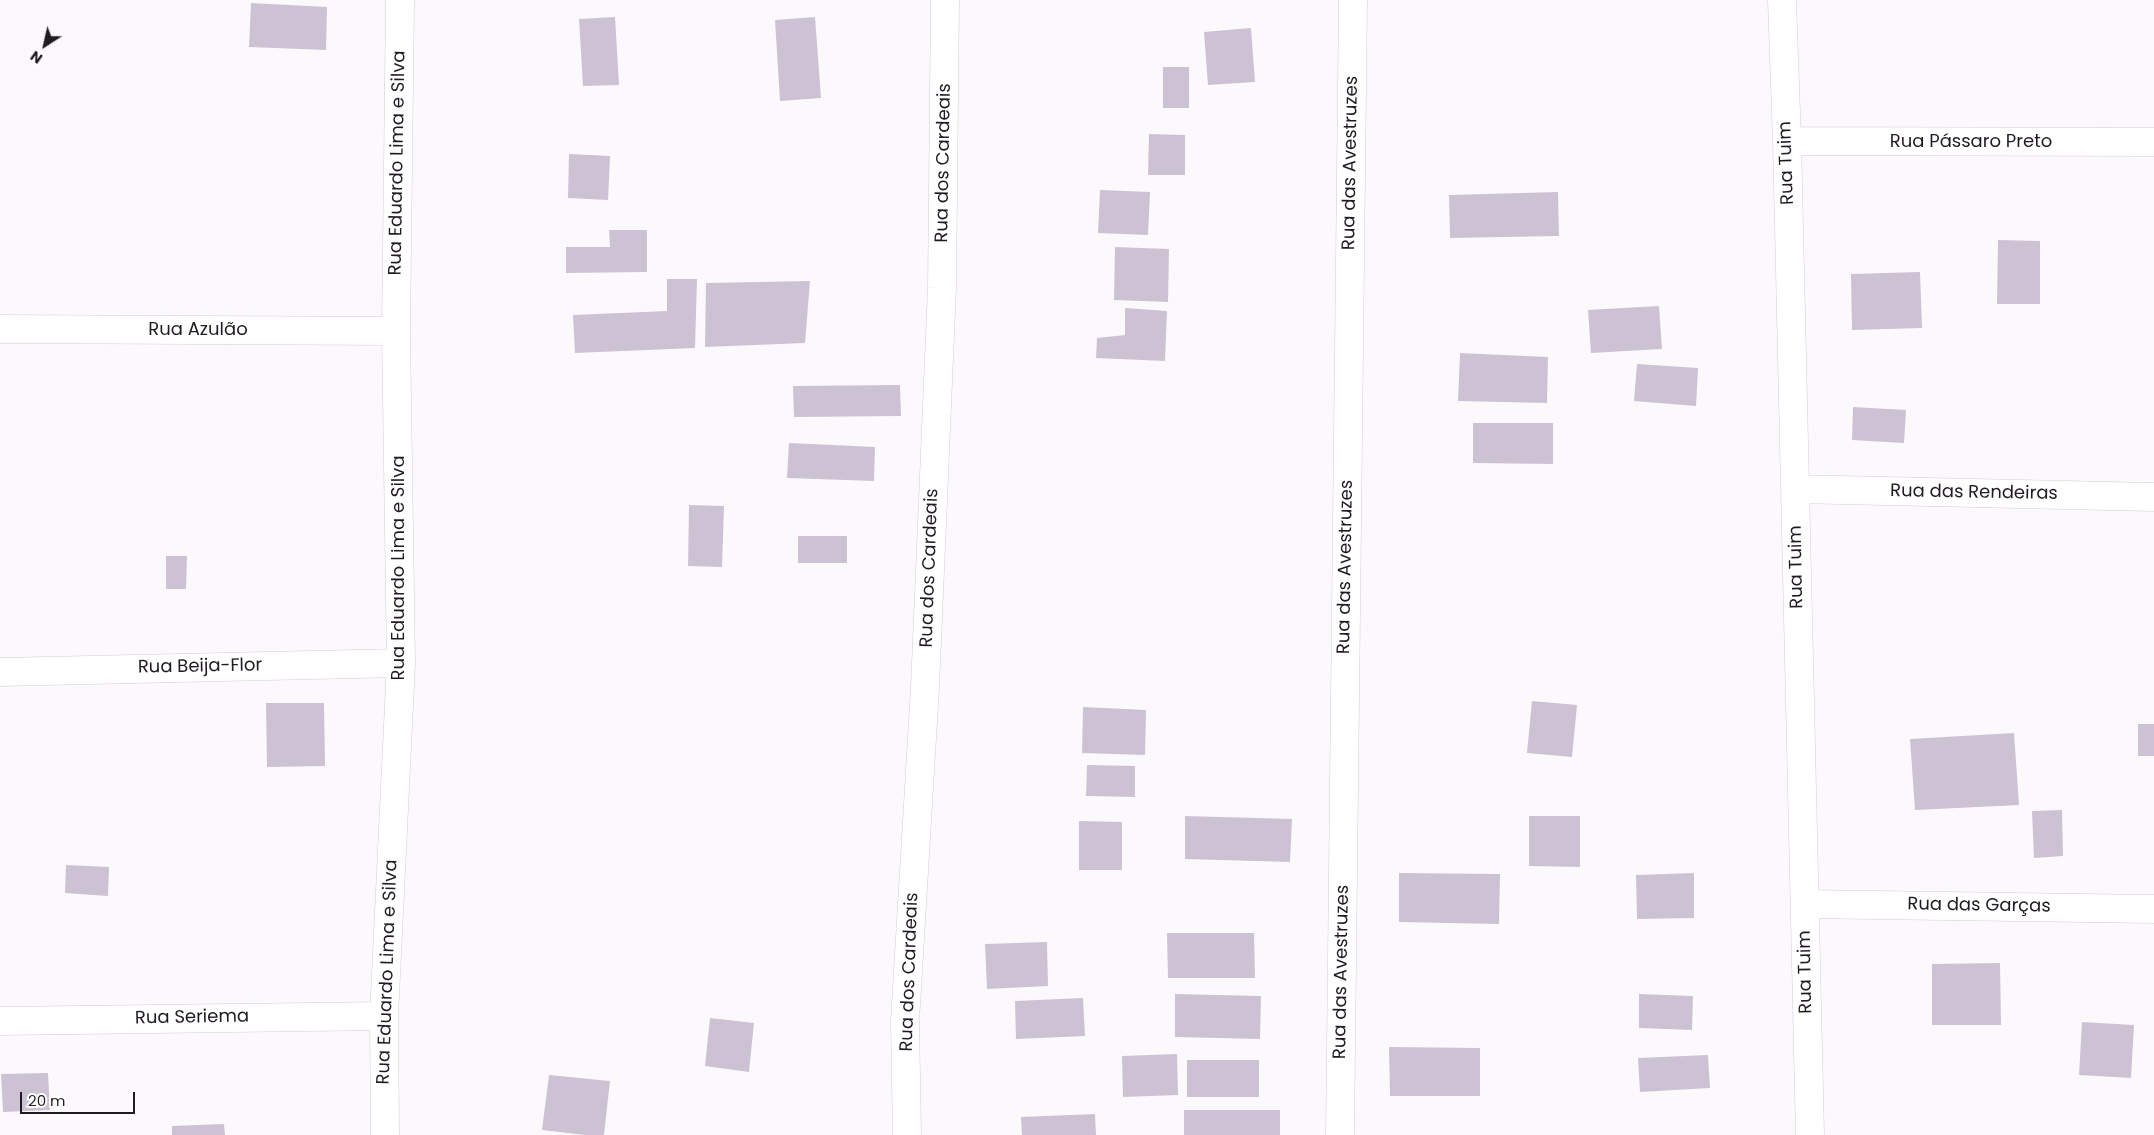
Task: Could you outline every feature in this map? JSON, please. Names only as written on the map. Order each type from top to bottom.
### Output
[{"type":"street","name":"Rua Eduardo Lima e Silva","points":[[384,1135],[384,1016],[401,663],[396,331],[400,0]]},
{"type":"street","name":"Rua dos Cardeais","points":[[907,1135],[905,1021],[925,688],[942,288],[945,0]]},
{"type":"street","name":"Rua das Avestruzes","points":[[1340,1135],[1352,0]]},
{"type":"street","name":"Rua Tuim","points":[[1782,0],[1787,141],[1810,1135]]},
{"type":"street","name":"Rua Pássaro Preto","points":[[1787,141],[2154,142]]},
{"type":"street","name":"Rua Azulão","points":[[0,329],[396,331]]},
{"type":"street","name":"Rua das Rendeiras","points":[[1795,489],[2154,496]]},
{"type":"street","name":"Rua Beija-Flor","points":[[0,672],[401,663]]},
{"type":"street","name":"Rua das Garças","points":[[1805,904],[2154,909]]},
{"type":"street","name":"Rua Seriema","points":[[0,1021],[384,1016]]},
{"type":"building","points":[[251,3],[327,7],[326,50],[249,47]]},
{"type":"building","points":[[615,17],[619,85],[583,86],[579,19]]},
{"type":"building","points":[[815,17],[821,98],[780,101],[775,20]]},
{"type":"building","points":[[1251,28],[1255,82],[1208,85],[1204,32]]},
{"type":"building","points":[[1163,67],[1189,67],[1189,108],[1163,108]]},
{"type":"building","points":[[1149,134],[1185,135],[1185,175],[1148,175]]},
{"type":"building","points":[[569,154],[610,156],[608,200],[568,198]]},
{"type":"building","points":[[1100,190],[1150,192],[1148,235],[1098,233]]},
{"type":"building","points":[[1558,192],[1559,236],[1450,238],[1449,195]]},
{"type":"building","points":[[609,230],[647,230],[647,272],[566,273],[566,247],[610,247]]},
{"type":"building","points":[[1998,240],[2040,241],[2040,304],[1997,304]]},
{"type":"building","points":[[1115,247],[1169,249],[1168,302],[1114,300]]},
{"type":"building","points":[[1920,272],[1922,328],[1852,330],[1851,274]]},
{"type":"building","points":[[667,279],[697,279],[695,348],[575,353],[573,315],[667,311]]},
{"type":"building","points":[[810,281],[805,343],[705,347],[706,283]]},
{"type":"building","points":[[1659,306],[1662,349],[1591,353],[1588,310]]},
{"type":"building","points":[[1125,308],[1167,311],[1165,361],[1096,358],[1097,338],[1125,335]]},
{"type":"building","points":[[1460,353],[1548,357],[1547,403],[1458,401]]},
{"type":"building","points":[[1637,364],[1698,368],[1696,406],[1634,401]]},
{"type":"building","points":[[900,385],[901,416],[794,417],[793,386]]},
{"type":"building","points":[[1853,407],[1906,410],[1904,443],[1852,440]]},
{"type":"building","points":[[1473,423],[1553,423],[1553,464],[1473,463]]},
{"type":"building","points":[[789,443],[875,447],[874,481],[787,478]]},
{"type":"building","points":[[689,505],[724,506],[722,567],[688,566]]},
{"type":"building","points":[[798,536],[847,536],[847,563],[798,563]]},
{"type":"building","points":[[166,556],[187,556],[186,589],[166,589]]},
{"type":"building","points":[[1532,701],[1577,705],[1572,757],[1527,753]]},
{"type":"building","points":[[266,703],[324,703],[325,766],[267,767]]},
{"type":"building","points":[[1083,707],[1146,710],[1145,755],[1082,753]]},
{"type":"building","points":[[2138,724],[2154,724],[2154,756],[2138,756]]},
{"type":"building","points":[[2014,733],[2019,805],[1915,810],[1910,739]]},
{"type":"building","points":[[1087,765],[1135,766],[1135,797],[1086,796]]},
{"type":"building","points":[[2062,810],[2063,856],[2034,858],[2032,811]]},
{"type":"building","points":[[1185,816],[1292,819],[1290,862],[1185,859]]},
{"type":"building","points":[[1529,816],[1580,816],[1580,867],[1529,866]]},
{"type":"building","points":[[1079,821],[1122,822],[1122,870],[1079,870]]},
{"type":"building","points":[[66,865],[109,867],[108,896],[65,893]]},
{"type":"building","points":[[1399,873],[1500,874],[1499,924],[1399,922]]},
{"type":"building","points":[[1694,873],[1694,918],[1637,919],[1636,875]]},
{"type":"building","points":[[1167,933],[1254,933],[1255,978],[1168,978]]},
{"type":"building","points":[[1047,942],[1048,986],[987,989],[985,944]]},
{"type":"building","points":[[2000,963],[2001,1025],[1932,1025],[1932,964]]},
{"type":"building","points":[[1175,994],[1261,996],[1260,1039],[1175,1037]]},
{"type":"building","points":[[1639,994],[1693,996],[1692,1030],[1639,1028]]},
{"type":"building","points":[[1083,998],[1085,1036],[1016,1039],[1015,1001]]},
{"type":"building","points":[[710,1018],[754,1023],[749,1072],[705,1066]]},
{"type":"building","points":[[2082,1022],[2134,1025],[2131,1078],[2079,1075]]},
{"type":"building","points":[[1389,1047],[1480,1048],[1480,1096],[1390,1096]]},
{"type":"building","points":[[1177,1054],[1178,1095],[1123,1097],[1122,1056]]},
{"type":"building","points":[[1708,1055],[1710,1088],[1640,1092],[1638,1058]]},
{"type":"building","points":[[1187,1060],[1259,1060],[1259,1097],[1187,1097]]},
{"type":"building","points":[[48,1073],[50,1110],[3,1112],[1,1074]]},
{"type":"building","points":[[549,1075],[610,1081],[604,1135],[585,1135],[542,1130]]},
{"type":"building","points":[[1184,1110],[1280,1110],[1280,1135],[1184,1135]]},
{"type":"building","points":[[1095,1114],[1096,1135],[1022,1135],[1021,1117]]},
{"type":"building","points":[[224,1124],[225,1135],[172,1135],[172,1126]]}]
